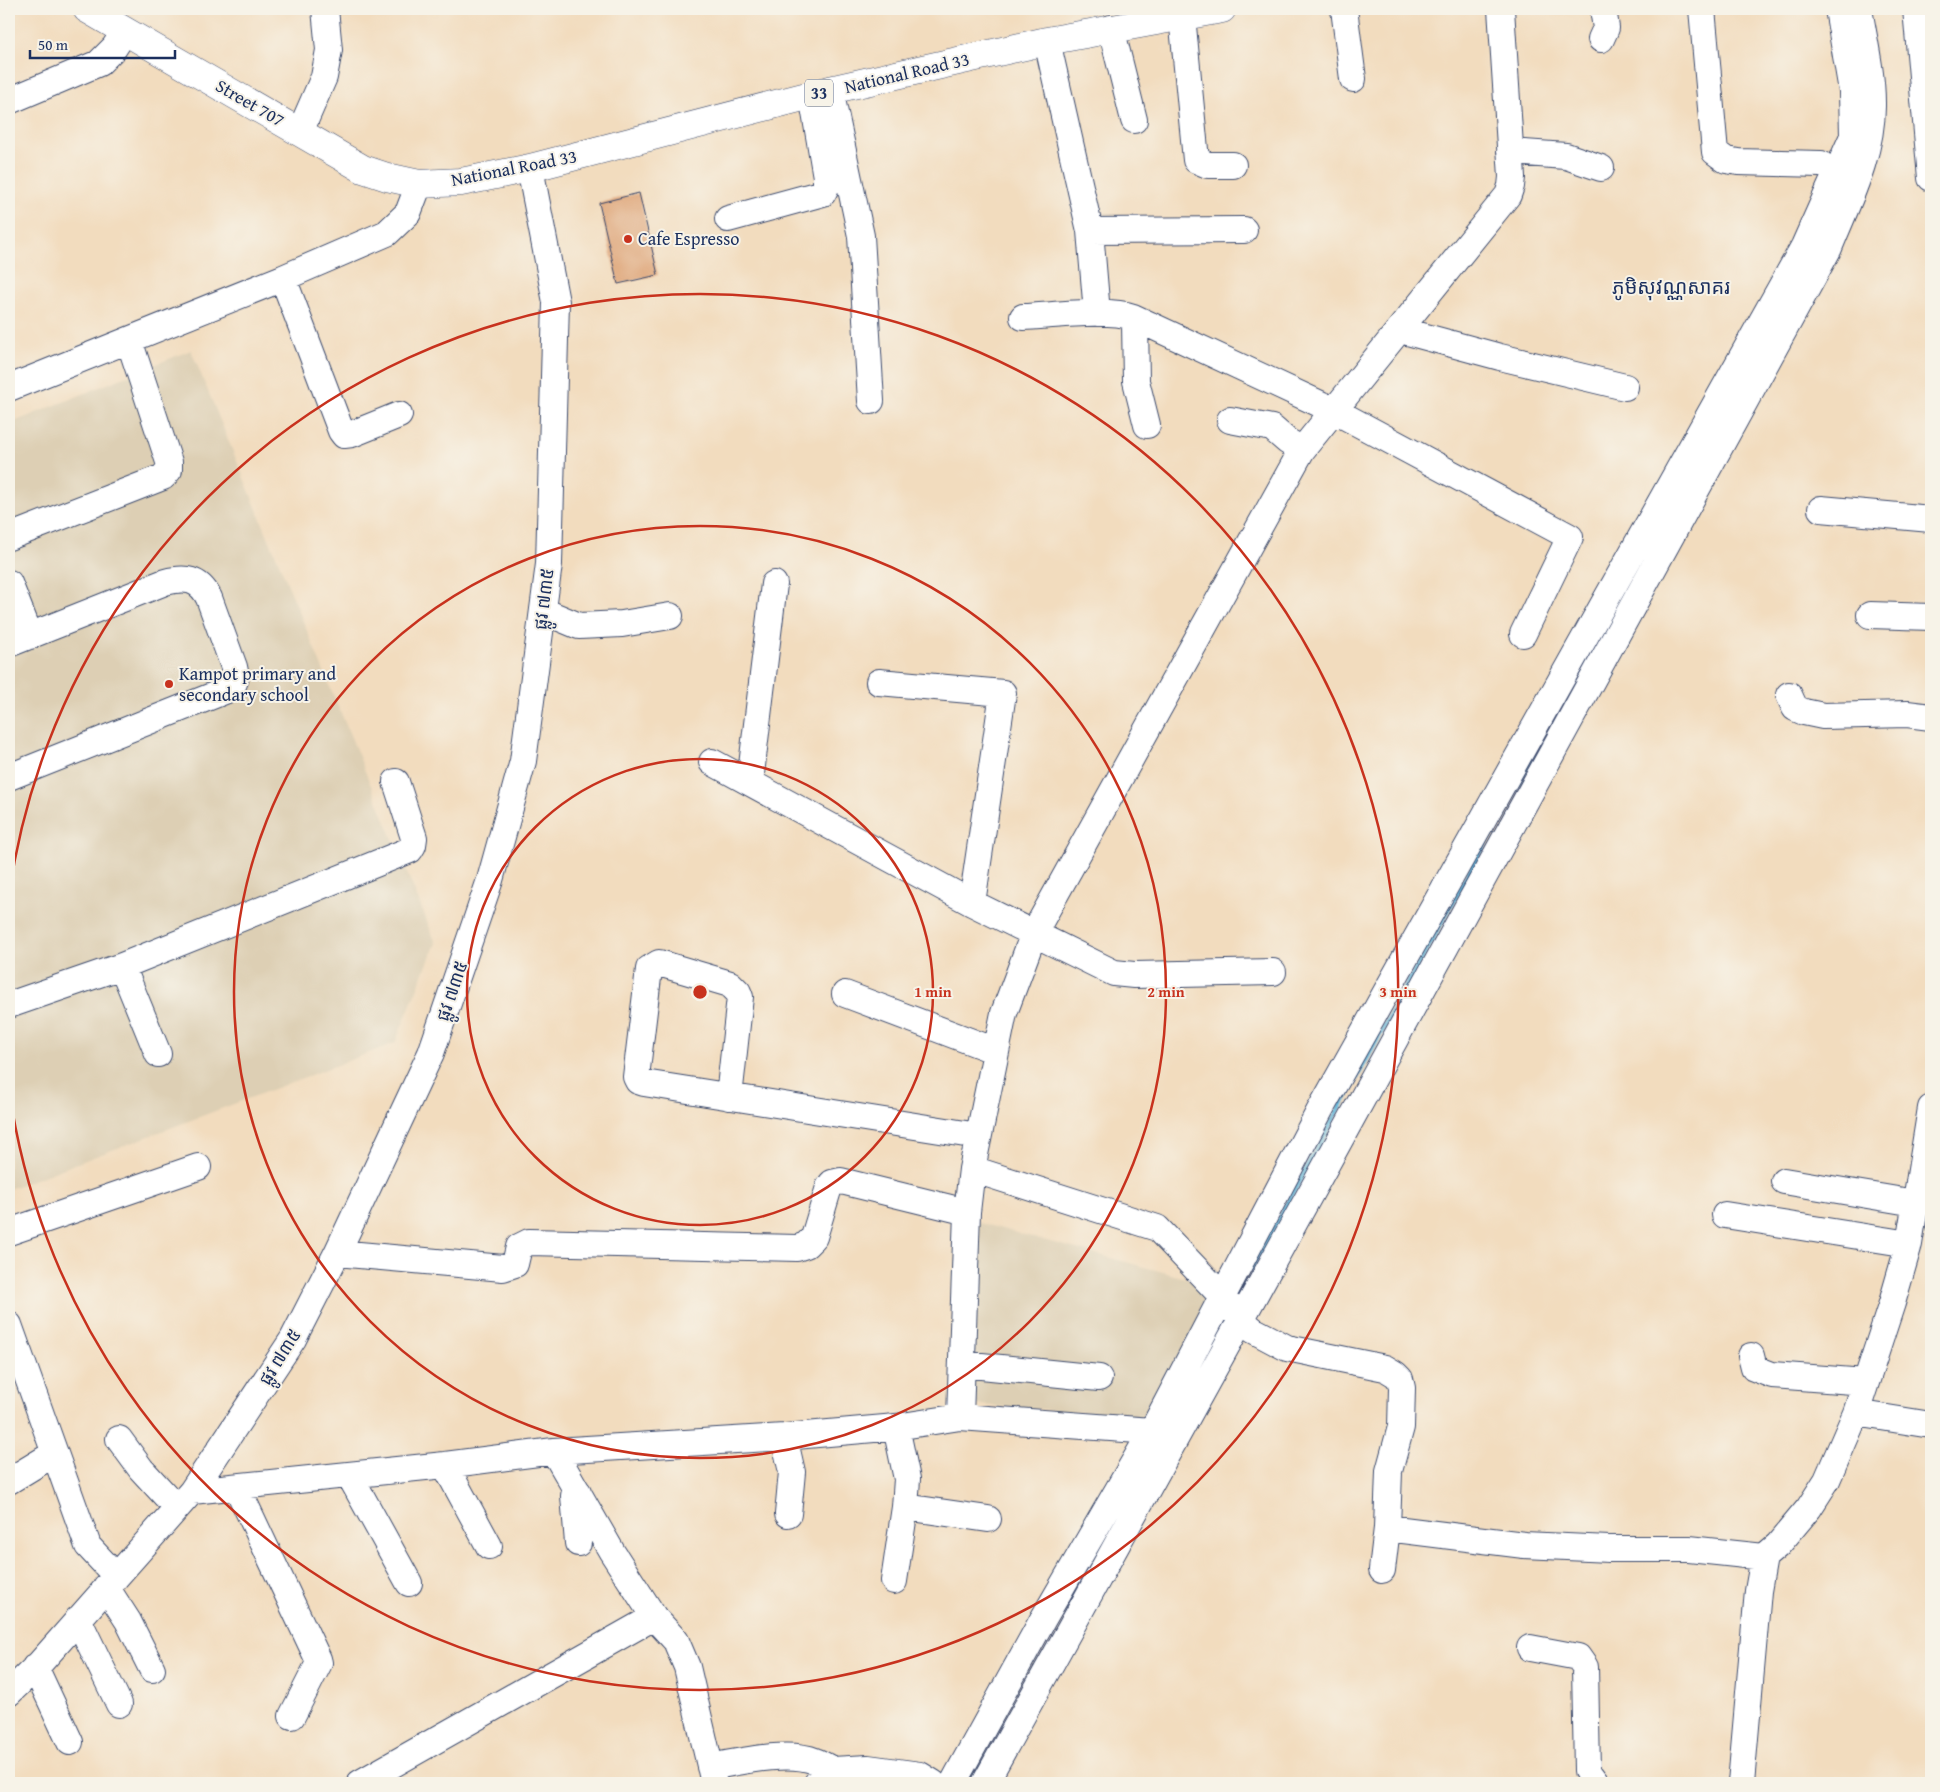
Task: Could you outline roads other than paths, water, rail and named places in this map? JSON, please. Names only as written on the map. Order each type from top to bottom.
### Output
[{"type":"main road","name":"Street 707","points":[[87,9],[364,169],[387,177],[419,184]]},
{"type":"main road","name":"National Road 33","points":[[419,184],[461,182],[530,168],[821,92],[1111,28],[1222,9]]},
{"type":"street","points":[[300,132],[324,77],[329,50],[326,9]]},
{"type":"street","points":[[1344,9],[1353,79]]},
{"type":"street","points":[[960,1417],[967,1212],[972,1169],[1004,1012],[1034,933],[1302,450],[1508,195],[1511,186],[1510,152],[1501,9]]},
{"type":"street","points":[[1600,39],[1606,28],[1603,9]]},
{"type":"street","points":[[1702,9],[1715,152],[1726,160],[1738,162],[1821,164]]},
{"type":"street","points":[[953,1783],[1043,1619],[1152,1431],[1320,1110],[1804,246],[1853,136],[1852,91],[1838,9]]},
{"type":"street","points":[[985,1783],[1241,1320],[1828,248],[1864,162],[1868,139],[1872,104],[1859,9]]},
{"type":"street","points":[[1916,9],[1931,178]]},
{"type":"street","points":[[1182,16],[1196,160],[1208,165],[1233,165]]},
{"type":"street","points":[[1111,28],[1134,120]]},
{"type":"street","points":[[9,101],[99,63],[114,48],[125,31]]},
{"type":"street","points":[[1047,42],[1090,231],[1097,314]]},
{"type":"street","points":[[728,219],[823,193],[826,187],[826,177],[821,92]]},
{"type":"street","points":[[821,92],[860,236],[871,401]]},
{"type":"street","points":[[1510,152],[1566,156],[1601,168]]},
{"type":"street","name":"ផ្លូវ ៧៣៥","points":[[9,1693],[35,1667],[185,1500],[293,1339],[337,1253],[431,1053],[490,880],[523,760],[549,564],[556,302],[530,168]]},
{"type":"street","points":[[9,388],[283,278],[387,233],[408,213],[419,184]]},
{"type":"street","points":[[1090,231],[1244,230]]},
{"type":"street","points":[[283,278],[344,435],[352,434],[400,416]]},
{"type":"street","points":[[1023,317],[1097,314],[1133,317],[1333,410],[1570,537],[1524,634]]},
{"type":"street","points":[[1133,317],[1135,322],[1136,381],[1147,426]]},
{"type":"street","points":[[1400,330],[1500,357],[1625,387]]},
{"type":"street","points":[[9,537],[163,477],[169,470],[169,462],[130,340]]},
{"type":"street","points":[[1230,420],[1272,428],[1287,441],[1302,450]]},
{"type":"street","points":[[1821,509],[1931,520]]},
{"type":"street","points":[[9,584],[19,640],[165,582],[186,579],[195,582],[204,588],[209,598],[234,668],[236,679],[234,684],[227,690],[9,777]]},
{"type":"street","points":[[750,782],[774,584]]},
{"type":"street","points":[[543,612],[579,626],[622,624],[670,616]]},
{"type":"street","points":[[1870,615],[1931,617]]},
{"type":"street","points":[[879,682],[1003,693],[972,903]]},
{"type":"street","points":[[1789,696],[1795,708],[1823,716],[1908,714],[1931,717]]},
{"type":"street","points":[[712,762],[972,903],[1114,973],[1134,975],[1272,972]]},
{"type":"street","points":[[9,1005],[122,966],[410,850],[414,845],[414,838],[396,782]]},
{"type":"street","points":[[729,1098],[740,997],[738,992],[730,984],[659,963],[654,964],[649,969],[636,1077],[638,1081],[729,1098],[978,1136]]},
{"type":"street","points":[[122,966],[158,1054]]},
{"type":"street","points":[[845,994],[996,1050]]},
{"type":"street","points":[[1740,1783],[1764,1557],[1778,1544],[1809,1508],[1827,1480],[1856,1413],[1892,1304],[1909,1244],[1931,1108]]},
{"type":"street","points":[[9,1232],[198,1167]]},
{"type":"street","points":[[972,1169],[1157,1228],[1222,1296],[1241,1320],[1254,1330],[1287,1348],[1385,1368],[1395,1374],[1400,1379],[1402,1388],[1400,1427],[1389,1472],[1387,1528],[1382,1570]]},
{"type":"street","points":[[337,1253],[503,1268],[515,1264],[519,1246],[529,1242],[796,1248],[806,1245],[814,1236],[829,1187],[832,1183],[841,1180],[967,1212]]},
{"type":"street","points":[[1784,1181],[1915,1203]]},
{"type":"street","points":[[1725,1215],[1909,1244]]},
{"type":"street","points":[[9,1325],[88,1546],[111,1582],[152,1669]]},
{"type":"street","points":[[1751,1356],[1754,1368],[1772,1375],[1866,1382]]},
{"type":"street","points":[[962,1364],[1099,1378]]},
{"type":"street","points":[[1856,1413],[1931,1425]]},
{"type":"street","points":[[119,1439],[141,1469],[185,1500],[237,1487],[350,1476],[554,1451],[784,1437],[896,1427],[960,1417],[1152,1431]]},
{"type":"street","points":[[894,1581],[905,1507],[907,1479],[896,1427]]},
{"type":"street","points":[[784,1437],[792,1472],[788,1514]]},
{"type":"street","points":[[554,1451],[612,1552],[654,1617],[676,1641],[687,1667],[712,1775],[763,1758],[795,1757],[814,1760],[825,1777],[868,1768],[920,1775],[933,1783]]},
{"type":"street","points":[[9,1481],[55,1454]]},
{"type":"street","points":[[445,1465],[489,1546]]},
{"type":"street","points":[[350,1476],[409,1582]]},
{"type":"street","points":[[237,1487],[319,1663],[292,1716]]},
{"type":"street","points":[[578,1492],[574,1496],[578,1543]]},
{"type":"street","points":[[905,1507],[988,1520]]},
{"type":"street","points":[[1387,1528],[1524,1545],[1610,1549],[1689,1549],[1764,1557]]},
{"type":"street","points":[[360,1783],[654,1617]]},
{"type":"street","points":[[78,1619],[119,1704]]},
{"type":"street","points":[[1530,1648],[1578,1657],[1585,1667],[1587,1772],[1596,1783]]},
{"type":"street","points":[[35,1667],[70,1742]]},
{"type":"waterway","points":[[1251,1269],[1544,736]]},
{"type":"place","name":"Cafe Espresso","points":[[628,239]]},
{"type":"place","name":"Kampot primary and secondary school","points":[[169,684]]},
{"type":"district","name":"ភូមិសុវណ្ណសាគរ","points":[[1671,287]]}]
